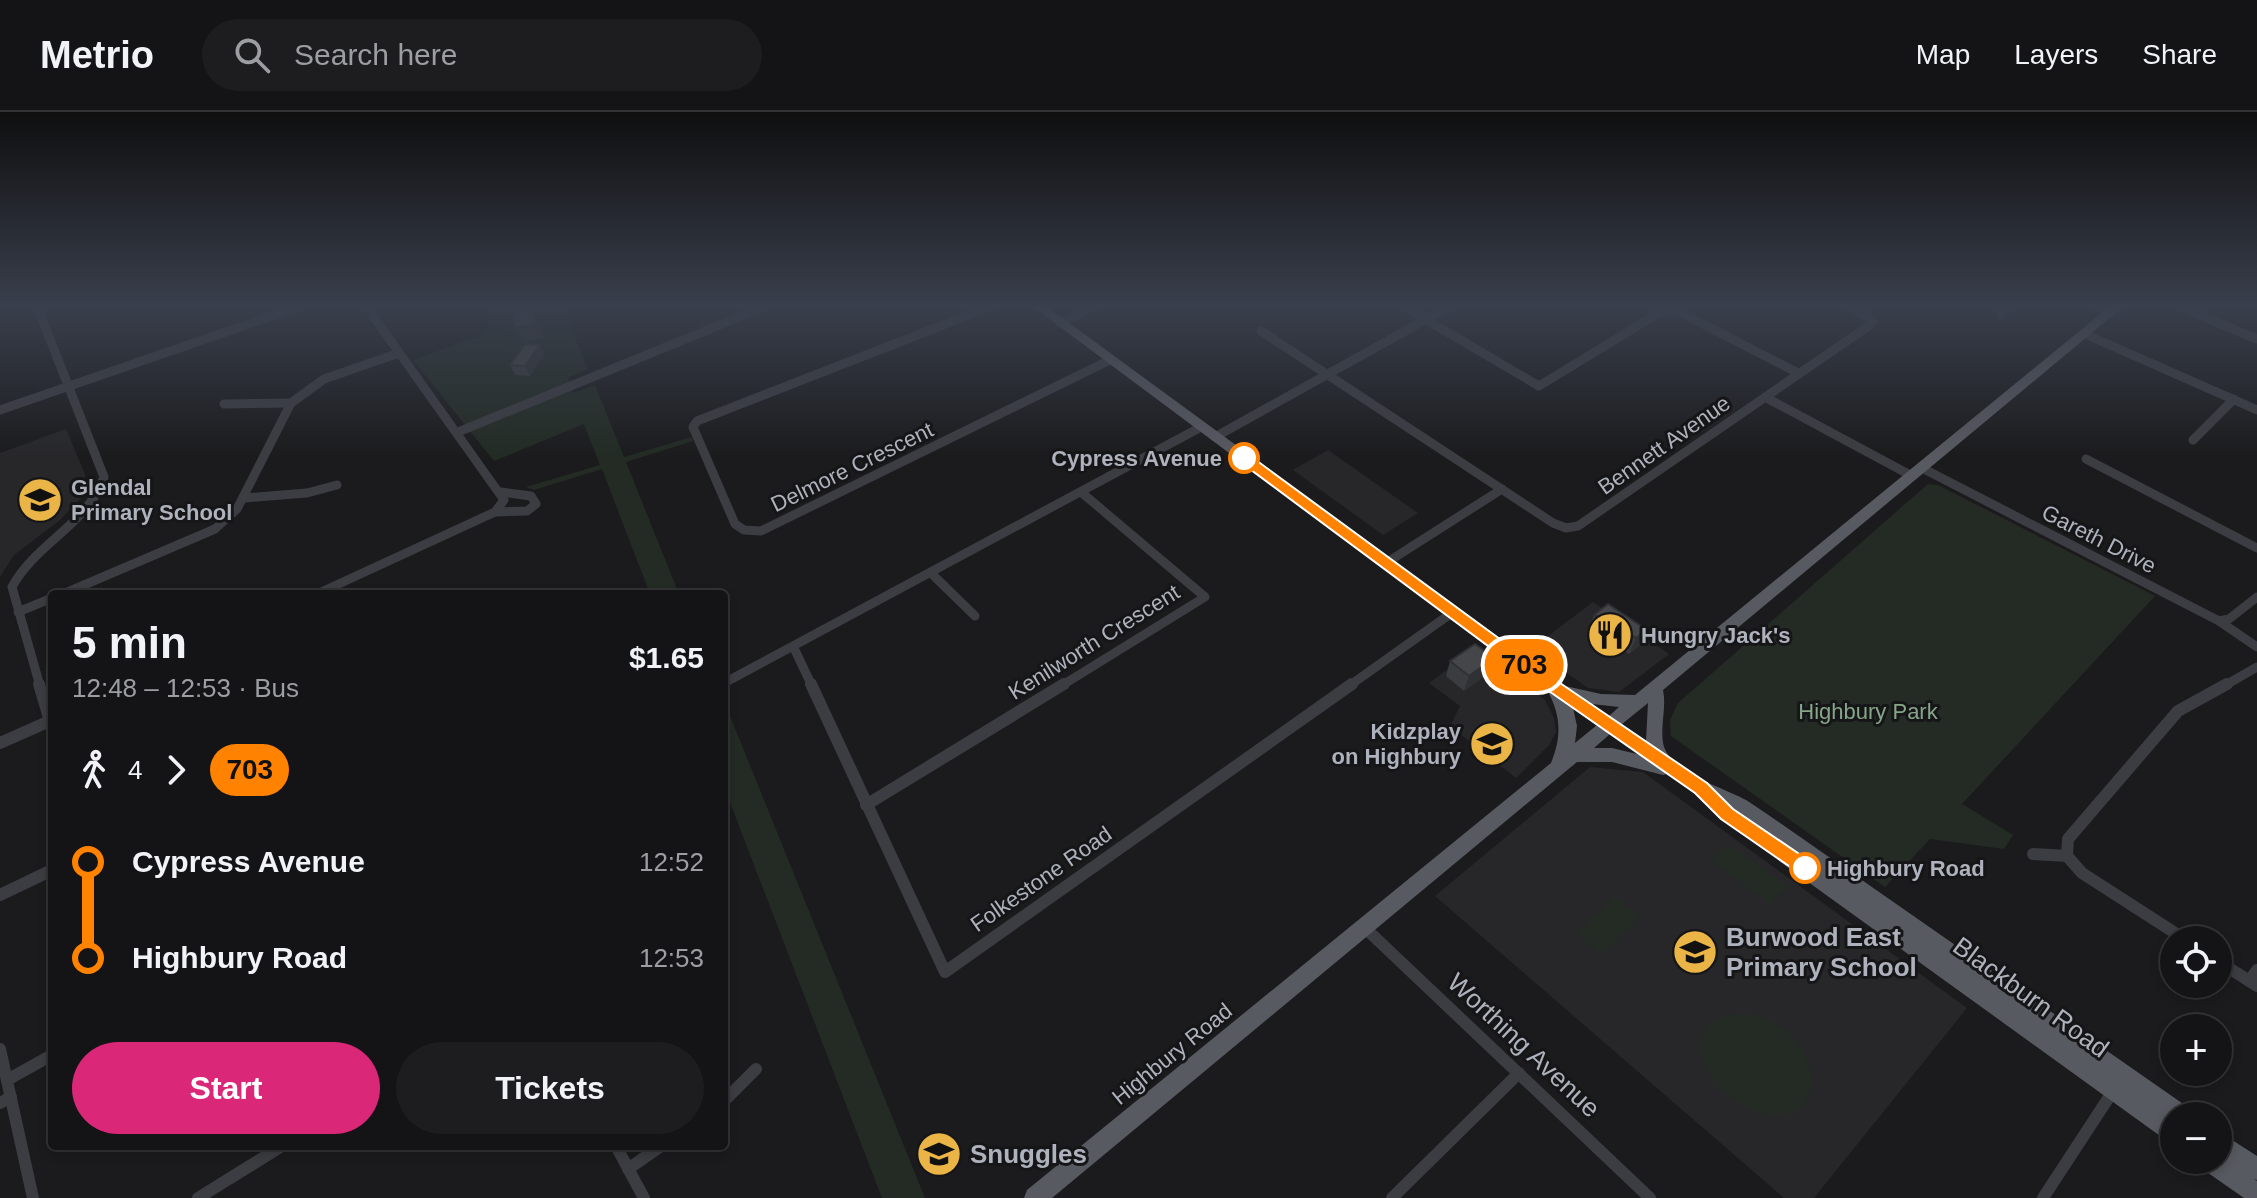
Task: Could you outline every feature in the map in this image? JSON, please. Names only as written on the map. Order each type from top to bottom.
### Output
[{"type":"main road","name":"Blackburn Road","points":[[1106,357],[1609,726],[1701,788],[1739,805],[1777,830],[2117,1082],[2160,1122]]},
{"type":"main road","name":"Highbury Road","points":[[1035,1198],[2057,357]]},
{"type":"main road","points":[[1547,682],[1570,725],[1565,760],[1612,755],[1670,767]]},
{"type":"main road","points":[[1547,682],[1585,697],[1636,701]]},
{"type":"main road","points":[[1654,687],[1659,704],[1652,743],[1670,767]]},
{"type":"main road","name":"Blackburn Road","points":[[2117,1082],[2160,1105]]},
{"type":"main road","points":[[2232,1152],[2257,1169]]},
{"type":"main road","points":[[2229,1174],[2257,1194]]},
{"type":"street","points":[[48,711],[12,587],[21,567],[40,547],[78,519],[101,491],[104,477],[56,357]]},
{"type":"street","points":[[0,410],[155,357]]},
{"type":"street","points":[[73,590],[195,541],[229,519],[244,498],[291,403],[324,379],[388,357]]},
{"type":"street","points":[[402,357],[501,492],[504,500],[495,512]]},
{"type":"street","points":[[458,432],[642,357]]},
{"type":"street","name":"Delmore Crescent","points":[[862,357],[697,421],[693,427],[735,524],[744,530],[761,531],[1110,360]]},
{"type":"street","points":[[1301,357],[1502,489],[1386,563]]},
{"type":"street","points":[[1215,437],[1362,357]]},
{"type":"street","points":[[1489,357],[1539,386],[1587,357]]},
{"type":"street","points":[[1766,357],[1798,373]]},
{"type":"street","name":"Bennett Avenue","points":[[1502,489],[1566,528],[1578,526],[1822,357]]},
{"type":"street","points":[[2137,357],[2257,410]]},
{"type":"street","name":"Gareth Drive","points":[[1765,397],[2219,621],[2257,647]]},
{"type":"street","points":[[2193,440],[2234,399]]},
{"type":"street","points":[[224,404],[291,403]]},
{"type":"street","points":[[728,681],[1201,427]]},
{"type":"street","points":[[2086,459],[2257,548]]},
{"type":"street","points":[[244,498],[307,493],[337,485]]},
{"type":"street","points":[[326,590],[495,512],[527,511],[536,504],[531,496],[501,492]]},
{"type":"street","name":"Kenilworth Crescent","points":[[866,805],[1205,597],[1081,492]]},
{"type":"street","points":[[931,573],[975,616]]},
{"type":"street","points":[[2219,621],[2229,619],[2257,597]]},
{"type":"street","points":[[18,612],[48,600]]},
{"type":"street","name":"Folkestone Road","points":[[794,648],[945,972],[1453,612]]},
{"type":"street","points":[[2164,926],[2082,873],[2067,856],[2068,839],[2178,711],[2257,667]]},
{"type":"street","points":[[0,743],[48,722]]},
{"type":"street","points":[[2033,854],[2067,856]]},
{"type":"street","points":[[0,895],[48,872]]},
{"type":"street","name":"Worthing Avenue","points":[[1364,927],[1650,1198]]},
{"type":"street","points":[[2232,968],[2254,979]]},
{"type":"street","points":[[0,1049],[7,1080],[5,1100],[33,1198]]},
{"type":"street","points":[[7,1080],[48,1057]]},
{"type":"street","points":[[728,1097],[756,1069]]},
{"type":"street","points":[[1392,1198],[1519,1073]]},
{"type":"street","points":[[2043,1198],[2117,1082]]},
{"type":"street","points":[[198,1198],[276,1150]]},
{"type":"street","points":[[618,1150],[644,1198]]},
{"type":"street","points":[[628,1169],[655,1150]]},
{"type":"shaded area","name":"Glendal Primary School","points":[[66,429],[85,474],[83,496],[60,520],[14,555],[0,577],[0,453]]},
{"type":"shaded area","points":[[1328,450],[1418,513],[1383,535],[1293,470]]},
{"type":"shaded area","points":[[1593,602],[1669,654],[1619,692],[1588,688],[1532,648]]},
{"type":"shaded area","points":[[1477,648],[1545,700],[1554,718],[1556,732],[1549,745],[1516,778],[1450,726],[1460,706],[1429,683]]},
{"type":"shaded area","name":"Burwood East Primary School","points":[[1590,767],[1643,772],[1967,1008],[1814,1198],[1784,1198],[1435,896]]},
{"type":"green space","points":[[422,357],[583,357],[588,369],[568,378],[573,393],[595,385],[624,457],[692,437],[693,441],[626,462],[677,590],[648,590],[602,469],[534,490],[526,487],[600,465],[584,424],[494,461],[413,360]]},
{"type":"green space","name":"Highbury Park","points":[[1928,484],[1938,485],[2155,596],[1962,804],[2013,835],[2004,849],[1930,839],[1885,887],[1671,736],[1670,720],[1678,703]]},
{"type":"green space","points":[[728,711],[925,1198],[882,1198],[728,797]]},
{"type":"green space","points":[[1728,844],[1787,886],[1770,904],[1711,861]]},
{"type":"green space","points":[[1615,897],[1641,917],[1602,955],[1576,934]]},
{"type":"green space","points":[[1748,1013],[1771,1021],[1786,1031],[1800,1045],[1806,1058],[1811,1085],[1808,1097],[1802,1107],[1791,1113],[1775,1115],[1752,1110],[1732,1098],[1715,1082],[1704,1064],[1701,1046],[1706,1030],[1721,1018]]},
{"type":"building","points":[[516,357],[532,357],[525,366],[510,365]]},
{"type":"building","points":[[1608,604],[1647,630],[1636,638],[1594,615]]},
{"type":"building","points":[[1475,644],[1494,658],[1469,676],[1450,661]]},
{"type":"bus line","name":"703","points":[[1244,458],[1552,685],[1701,788],[1727,814],[1805,868]]},
{"type":"place","name":"Cypress Avenue","points":[[1244,458]]},
{"type":"place","name":"Glendal Primary School","points":[[40,500]]},
{"type":"place","name":"Hungry Jack's","points":[[1610,635]]},
{"type":"place","name":"Kidzplay on Highbury","points":[[1492,744]]},
{"type":"place","name":"Highbury Road","points":[[1805,868]]},
{"type":"place","name":"Burwood East Primary School","points":[[1695,952]]},
{"type":"place","name":"Snuggles","points":[[939,1154]]}]
